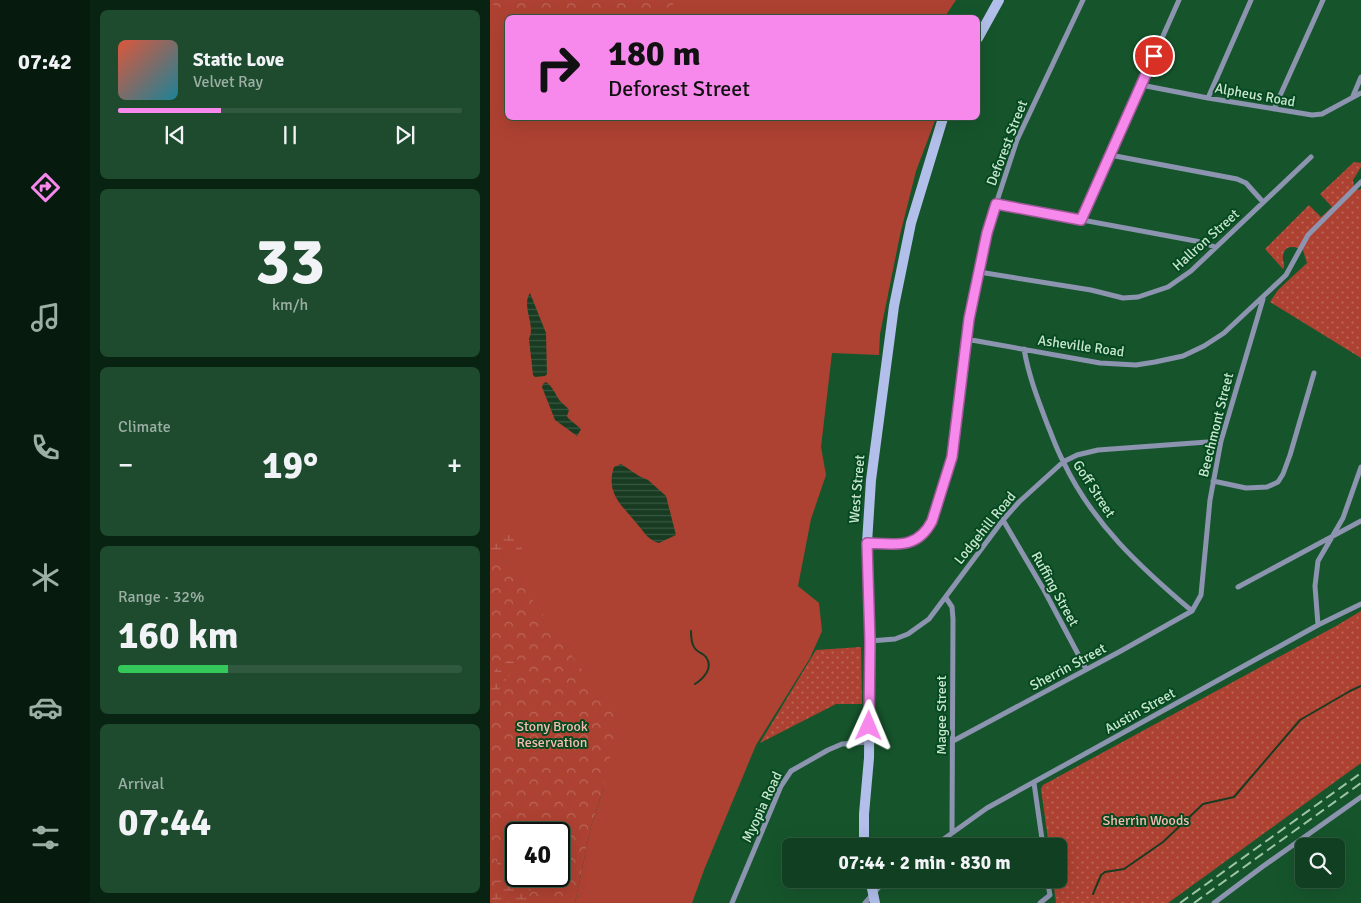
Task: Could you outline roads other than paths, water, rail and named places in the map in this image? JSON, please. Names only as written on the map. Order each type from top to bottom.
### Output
[{"type":"street","points":[[980,35],[1000,0]]},
{"type":"street","name":"Deforest Street","points":[[867,543],[908,544],[928,530],[932,521],[952,457],[966,339],[979,272],[996,204],[1017,140],[1083,0]]},
{"type":"street","points":[[1081,220],[1179,0]]},
{"type":"street","points":[[1208,98],[1251,0]]},
{"type":"street","points":[[1274,109],[1323,0]]},
{"type":"street","points":[[1353,96],[1361,77]]},
{"type":"street","name":"Alpheus Road","points":[[1142,84],[1208,98],[1312,115],[1322,114],[1361,93]]},
{"type":"street","name":"West Street","points":[[864,838],[869,742],[870,642],[867,543],[871,480],[894,306],[911,223],[942,120]]},
{"type":"street","points":[[1110,155],[1237,180],[1246,183],[1263,202]]},
{"type":"street","name":"Hallron Street","points":[[979,272],[1082,289],[1123,298],[1138,297],[1168,287],[1191,271],[1311,157]]},
{"type":"street","name":"Beechmont Street","points":[[1192,611],[1201,594],[1212,481],[1221,441],[1263,297],[1288,272],[1311,232],[1361,182]]},
{"type":"street","points":[[996,204],[1201,242],[1215,247]]},
{"type":"street","name":"Asheville Road","points":[[966,339],[1100,363],[1136,365],[1183,356],[1204,346],[1224,333],[1263,297]]},
{"type":"street","name":"Goff Street","points":[[1024,349],[1028,374],[1063,462],[1079,490],[1104,527],[1145,571],[1192,611]]},
{"type":"street","points":[[1212,481],[1246,488],[1267,487],[1278,482],[1290,455],[1314,373]]},
{"type":"street","name":"Lodgehill Road","points":[[870,642],[895,639],[908,634],[929,619],[1002,520],[1063,462],[1077,455],[1098,450],[1221,441]]},
{"type":"street","points":[[1318,625],[1315,600],[1316,568],[1321,554],[1332,538],[1347,509],[1361,467]]},
{"type":"street","name":"Ruffing Street","points":[[1002,520],[1044,590],[1086,669]]},
{"type":"street","points":[[1238,586],[1361,522]]},
{"type":"street","name":"Magee Street","points":[[946,598],[952,607],[953,619],[952,833]]},
{"type":"street","name":"Austin Street","points":[[945,838],[987,808],[1318,625],[1361,604]]},
{"type":"street","name":"Sherrin Street","points":[[953,741],[1192,611]]},
{"type":"street","name":"Myopia Road","points":[[732,903],[781,786],[791,771],[842,744],[869,742]]},
{"type":"street","points":[[1034,783],[1042,838]]},
{"type":"street","points":[[1214,903],[1361,797]]},
{"type":"street","points":[[1040,903],[1050,895],[1049,888]]},
{"type":"street","points":[[865,903],[874,899]]},
{"type":"waterway","points":[[691,631],[694,647],[706,657],[709,665],[704,676],[695,684]]},
{"type":"waterway","points":[[1093,894],[1101,875],[1105,872],[1124,869],[1163,842],[1203,804],[1234,797],[1300,720],[1361,686]]},
{"type":"railway","points":[[1180,903],[1361,773]]},
{"type":"railway","points":[[1194,903],[1361,783]]},
{"type":"park label","name":"Stony Brook Reservation","points":[[552,734]]},
{"type":"park label","name":"Sherrin Woods","points":[[1146,820]]}]
